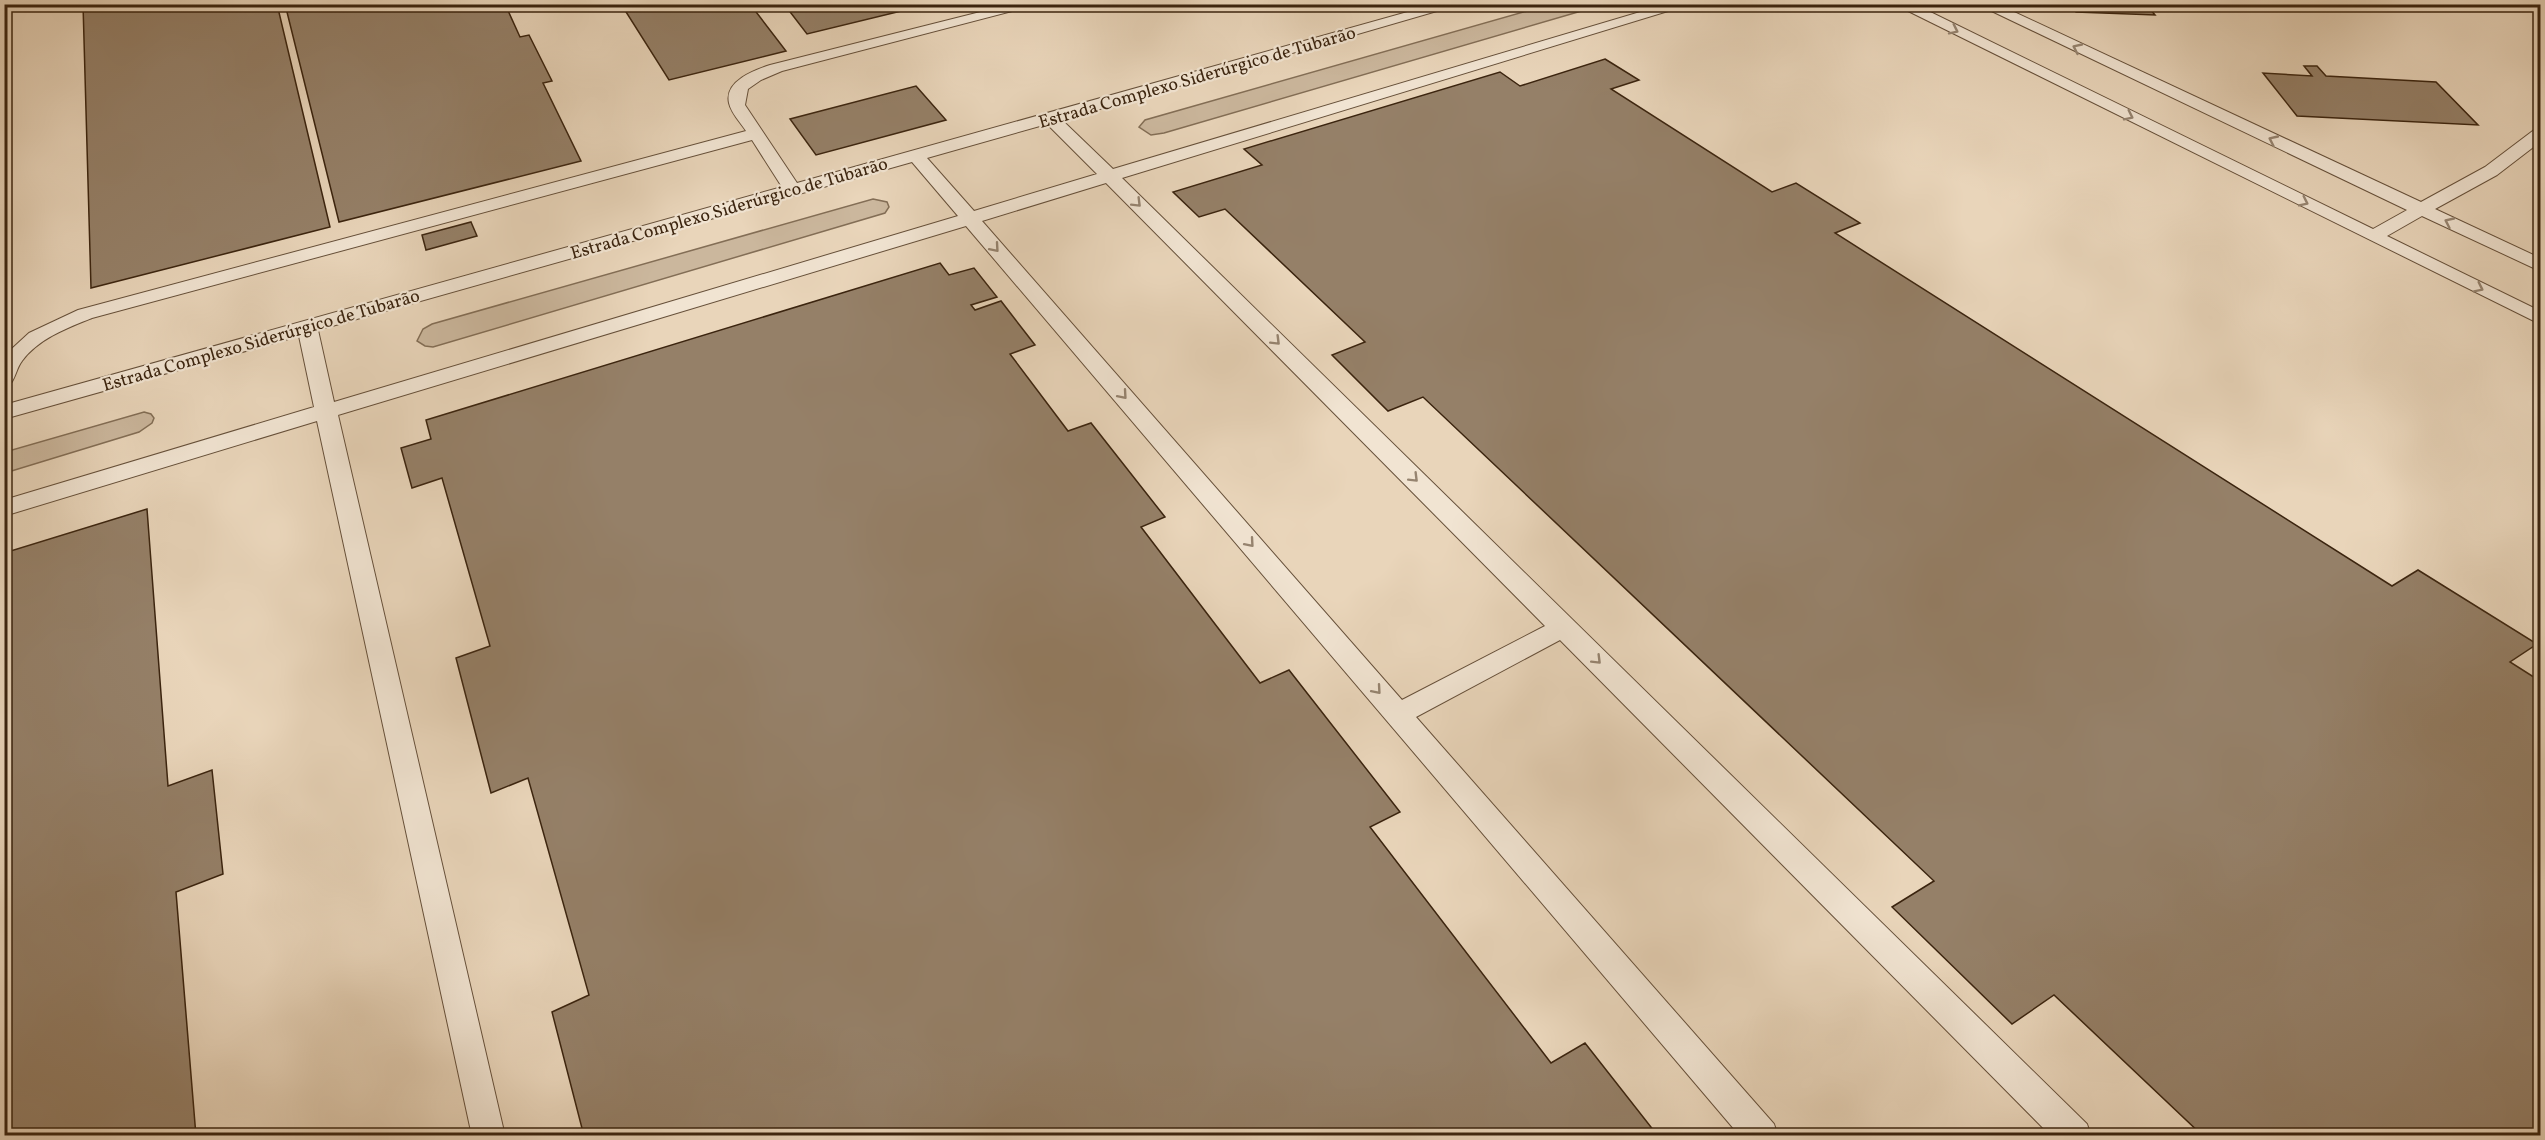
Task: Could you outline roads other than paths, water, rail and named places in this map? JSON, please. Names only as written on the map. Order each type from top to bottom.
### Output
[{"type":"lane","points":[[793,190],[737,105],[735,99],[743,85],[762,72],[1032,4]]},
{"type":"lane","name":"Estrada Complexo Siderúrgico de Tubarão","points":[[4,412],[1454,4]]},
{"type":"lane","points":[[4,508],[1684,4]]},
{"type":"lane","points":[[1901,4],[2541,318]]},
{"type":"lane","points":[[1984,4],[2541,265]]},
{"type":"lane","points":[[1051,118],[2075,1136]]},
{"type":"lane","points":[[4,378],[13,359],[24,347],[62,323],[85,314],[756,134]]},
{"type":"lane","points":[[2373,236],[2491,171],[2541,134]]},
{"type":"lane","points":[[916,156],[1762,1136]]},
{"type":"lane","points":[[307,327],[489,1136]]},
{"type":"lane","points":[[1398,714],[1564,627]]}]
